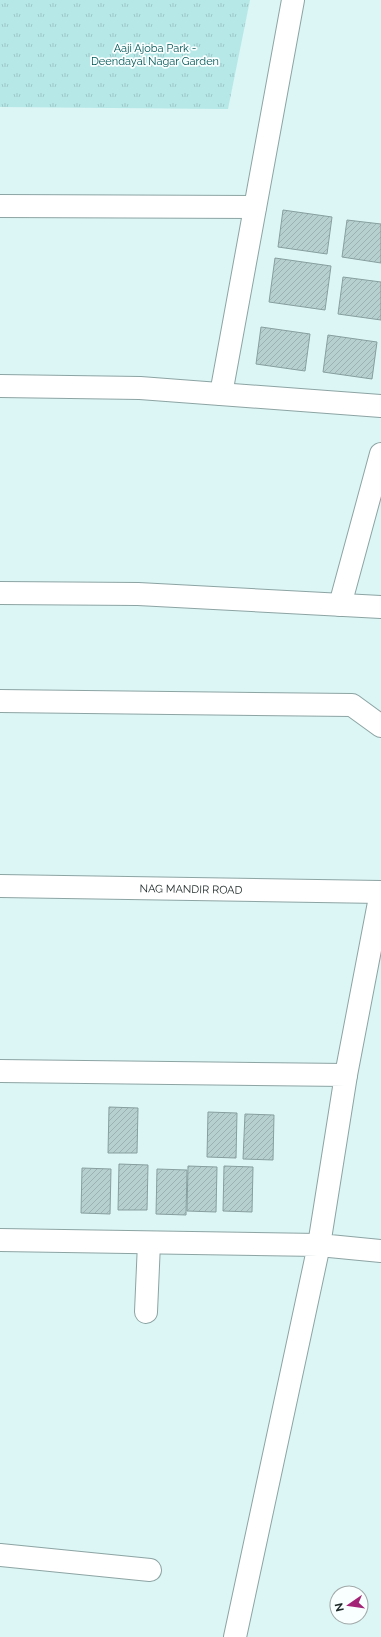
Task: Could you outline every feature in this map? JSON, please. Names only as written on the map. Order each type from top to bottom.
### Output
[{"type":"street","points":[[222,394],[293,0]]},
{"type":"street","points":[[0,206],[255,207]]},
{"type":"street","points":[[0,386],[140,388],[381,406]]},
{"type":"street","points":[[340,605],[381,454]]},
{"type":"street","points":[[0,593],[138,594],[381,607]]},
{"type":"street","points":[[0,701],[352,705],[381,726]]},
{"type":"street","name":"NAG MANDIR ROAD","points":[[0,886],[381,892]]},
{"type":"street","points":[[235,1637],[319,1245],[346,1075],[381,892]]},
{"type":"street","points":[[0,1072],[346,1075]]},
{"type":"street","points":[[0,1240],[149,1244],[319,1245],[381,1251]]},
{"type":"street","points":[[146,1312],[149,1244]]},
{"type":"street","points":[[0,1555],[150,1570]]},
{"type":"green space","name":"Aaji Ajoba Park - Deendayal Nagar Garden","points":[[0,0],[250,0],[228,109],[0,107]]},
{"type":"building","points":[[283,210],[332,217],[327,254],[278,247]]},
{"type":"building","points":[[347,220],[381,224],[381,263],[342,257]]},
{"type":"building","points":[[275,258],[331,266],[325,310],[269,302]]},
{"type":"building","points":[[343,277],[381,282],[381,320],[338,314]]},
{"type":"building","points":[[261,327],[310,334],[305,371],[256,364]]},
{"type":"building","points":[[328,335],[377,342],[372,379],[323,372]]},
{"type":"building","points":[[109,1107],[138,1108],[137,1153],[108,1153]]},
{"type":"building","points":[[208,1112],[237,1113],[236,1158],[207,1157]]},
{"type":"building","points":[[245,1114],[274,1115],[273,1160],[243,1159]]},
{"type":"building","points":[[119,1164],[148,1165],[147,1210],[118,1210]]},
{"type":"building","points":[[188,1166],[217,1167],[216,1212],[187,1211]]},
{"type":"building","points":[[224,1166],[253,1167],[252,1212],[223,1211]]},
{"type":"building","points":[[82,1168],[111,1169],[110,1214],[81,1213]]},
{"type":"building","points":[[157,1169],[187,1170],[186,1215],[156,1214]]}]
